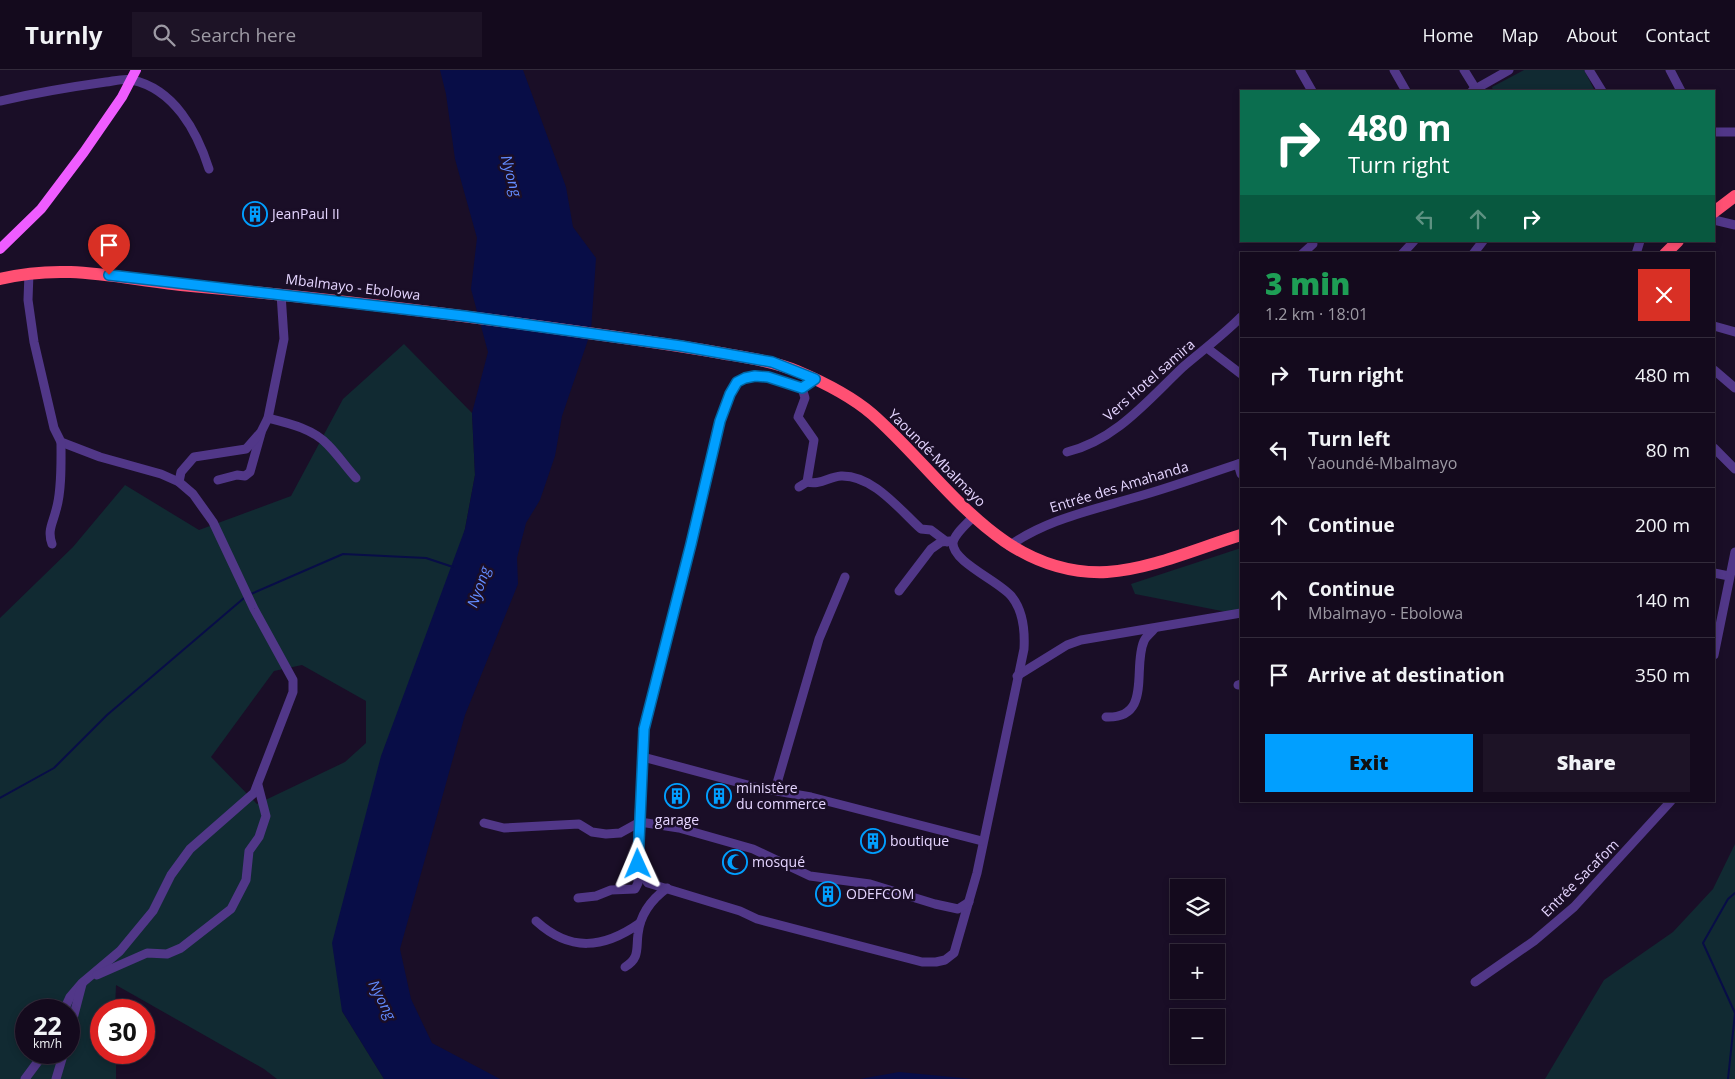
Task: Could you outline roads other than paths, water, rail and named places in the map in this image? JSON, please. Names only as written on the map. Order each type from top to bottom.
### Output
[{"type":"highway","points":[[1715,211],[1735,196]]},
{"type":"highway","points":[[1667,252],[1677,242]]},
{"type":"highway","name":"Mbalmayo - Ebolowa","points":[[1,277],[65,270],[188,286],[281,294],[464,316],[609,336]]},
{"type":"highway","name":"Yaoundé-Mbalmayo","points":[[609,336],[772,362],[815,379],[842,393],[869,411],[974,516],[1009,546],[1026,556],[1062,568],[1108,572],[1153,562],[1240,535]]},
{"type":"main road","points":[[0,249],[41,209],[104,125],[134,74]]},
{"type":"street","points":[[1300,70],[1311,90]]},
{"type":"street","points":[[1394,70],[1405,90]]},
{"type":"street","points":[[1464,70],[1474,90]]},
{"type":"street","points":[[1477,90],[1510,70]]},
{"type":"street","points":[[1589,70],[1601,90]]},
{"type":"street","points":[[1670,70],[1680,90]]},
{"type":"street","points":[[0,101],[134,74],[168,98],[178,109],[201,143],[209,168]]},
{"type":"street","points":[[1715,132],[1735,132]]},
{"type":"street","points":[[1715,220],[1735,225]]},
{"type":"street","points":[[1404,252],[1413,242]]},
{"type":"street","points":[[1475,252],[1482,242]]},
{"type":"street","points":[[28,273],[28,300],[34,342],[54,428],[61,442],[61,470],[56,510],[52,518],[49,535],[52,544]]},
{"type":"street","points":[[218,480],[237,475],[245,476],[250,472],[261,432],[268,418],[284,340],[281,294]]},
{"type":"street","name":"Vers Hotel samira","points":[[1067,452],[1088,445],[1122,425],[1224,335],[1240,317]]},
{"type":"street","points":[[1715,326],[1735,332]]},
{"type":"street","points":[[1207,348],[1240,373]]},
{"type":"street","points":[[1715,371],[1735,388]]},
{"type":"street","points":[[578,898],[596,896],[611,890],[635,889],[638,883],[638,834],[640,822],[638,811],[644,729],[720,421],[730,394],[740,380],[755,376],[802,388],[815,379]]},
{"type":"street","points":[[638,864],[648,884],[667,888],[740,911],[757,919],[820,937],[929,962],[945,960],[954,953],[977,873],[982,841],[1024,649],[1024,634],[1017,605],[1005,589],[960,558],[950,540],[931,530],[921,529],[865,481],[840,476],[817,484],[803,484],[814,440],[798,417],[805,398],[802,388]]},
{"type":"street","points":[[268,418],[290,424],[318,437],[328,444],[341,463],[356,478]]},
{"type":"street","points":[[179,482],[181,472],[194,457],[246,449],[261,432]]},
{"type":"street","points":[[61,442],[100,457],[161,474],[179,482],[193,494],[205,509],[254,609],[293,680],[293,692],[254,793],[190,849],[171,875],[153,911],[120,950],[82,983],[69,999]]},
{"type":"street","points":[[1715,449],[1735,468]]},
{"type":"street","name":"Entrée des Amahanda","points":[[1009,546],[1028,532],[1061,518],[1240,464]]},
{"type":"street","points":[[900,591],[931,549],[941,542],[950,540],[974,516]]},
{"type":"street","points":[[1715,650],[1735,552]]},
{"type":"street","points":[[1715,573],[1729,576]]},
{"type":"street","points":[[776,790],[819,638],[845,576]]},
{"type":"street","points":[[1017,676],[1067,644],[1113,634],[1154,629],[1240,613]]},
{"type":"street","points":[[1106,717],[1116,717],[1134,704],[1140,683],[1144,639],[1154,629]]},
{"type":"street","points":[[642,757],[758,788],[811,797],[982,841]]},
{"type":"street","points":[[78,999],[82,983],[123,962],[147,953],[167,954],[181,948],[231,909],[246,880],[250,851],[259,837],[266,816],[258,785]]},
{"type":"street","name":"Entrée Sacafom","points":[[1475,982],[1534,941],[1574,907],[1670,802]]},
{"type":"street","points":[[484,823],[504,828],[579,824],[592,832],[606,834],[620,832],[640,822],[688,830],[753,849],[810,876],[870,884],[926,902],[958,909],[969,902]]},
{"type":"street","points":[[625,967],[638,954],[640,924],[649,906],[657,895],[667,888]]},
{"type":"street","points":[[536,921],[559,938],[585,944],[613,939],[640,924]]},
{"type":"street","points":[[25,1079],[36,1064]]},
{"type":"street","points":[[56,1079],[60,1064]]},
{"type":"water","name":"Nyong","points":[[440,70],[523,70],[566,187],[573,227],[596,258],[591,331],[562,416],[555,456],[540,500],[526,523],[517,558],[518,584],[465,715],[400,949],[411,999],[432,1043],[500,1079],[384,1079],[342,1011],[332,943],[381,756],[465,529],[475,475],[472,413],[488,352],[471,289],[477,238],[455,159],[446,94]]},
{"type":"water","points":[[899,1072],[973,1079],[860,1079]]},
{"type":"waterway","points":[[251,594],[343,554],[426,558],[453,567]]},
{"type":"waterway","points":[[0,798],[54,768],[107,715],[244,598]]},
{"type":"waterway","points":[[1735,893],[1728,899],[1703,943],[1735,1013]]},
{"type":"waterway","points":[[1728,1079],[1735,1013]]},
{"type":"place","name":"JeanPaul II","points":[[255,214]]},
{"type":"place","name":"garage","points":[[677,796]]},
{"type":"place","name":"ministère du commerce","points":[[719,796]]},
{"type":"place","name":"boutique","points":[[873,841]]},
{"type":"place","name":"mosqué","points":[[735,862]]},
{"type":"place","name":"ODEFCOM","points":[[828,894]]}]
